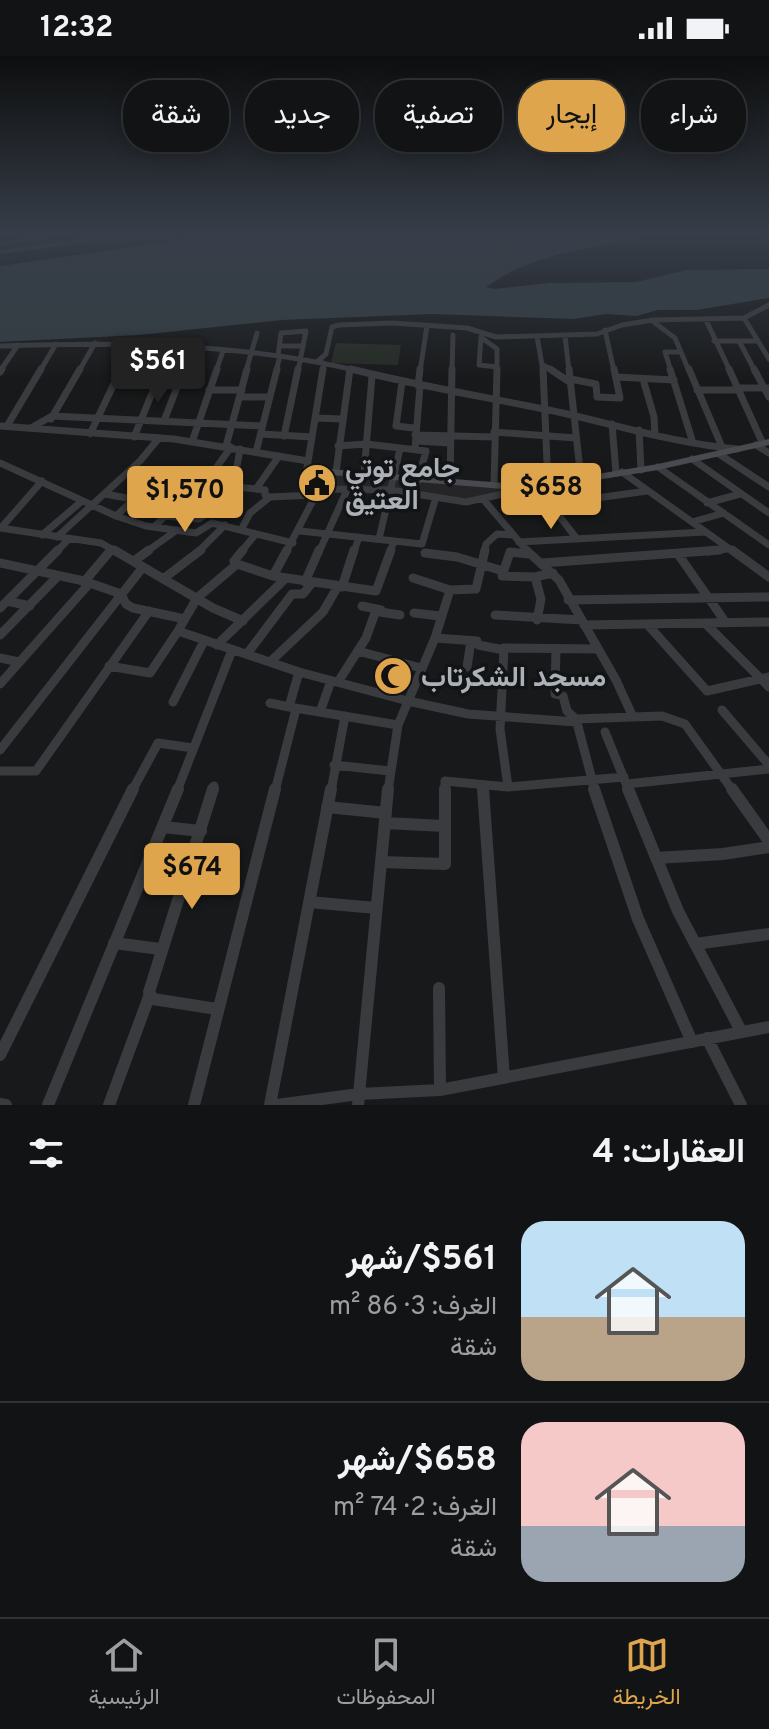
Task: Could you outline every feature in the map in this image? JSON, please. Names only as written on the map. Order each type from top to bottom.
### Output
[{"type":"street","points":[[478,335],[565,336],[651,320],[744,318],[769,305]]},
{"type":"street","points":[[744,318],[769,359]]},
{"type":"street","points":[[651,320],[658,328],[672,333],[721,450]]},
{"type":"street","points":[[706,320],[736,389],[769,453]]},
{"type":"street","points":[[494,485],[496,346],[467,328],[392,323],[335,326],[321,362],[307,468],[331,472],[362,472],[393,476],[419,478],[494,485],[530,488]]},
{"type":"street","points":[[415,438],[427,326]]},
{"type":"street","points":[[543,365],[571,381],[593,382],[597,397],[619,400],[605,330]]},
{"type":"street","points":[[256,452],[279,356],[281,333],[306,331],[284,436]]},
{"type":"street","points":[[201,489],[228,446],[257,333]]},
{"type":"street","points":[[450,481],[453,335]]},
{"type":"street","points":[[478,335],[479,365],[497,367]]},
{"type":"street","points":[[537,336],[543,365],[548,486]]},
{"type":"street","points":[[565,336],[578,481],[586,498]]},
{"type":"street","points":[[714,341],[769,344]]},
{"type":"street","points":[[739,341],[767,388],[769,397]]},
{"type":"street","points":[[44,430],[95,343]]},
{"type":"street","points":[[0,346],[95,343],[172,346],[321,362],[372,376],[574,415],[721,450],[766,483]]},
{"type":"street","points":[[56,344],[3,426],[159,438],[228,446],[308,461]]},
{"type":"street","points":[[0,372],[18,345]]},
{"type":"street","points":[[90,434],[133,345]]},
{"type":"street","points":[[134,437],[172,346]]},
{"type":"street","points":[[279,346],[302,346]]},
{"type":"street","points":[[164,421],[192,347]]},
{"type":"street","points":[[192,442],[223,351]]},
{"type":"street","points":[[681,352],[665,351],[693,443]]},
{"type":"street","points":[[273,576],[331,472],[350,369]]},
{"type":"street","points":[[360,490],[372,376]]},
{"type":"street","points":[[616,377],[674,380]]},
{"type":"street","points":[[643,379],[654,417],[655,434]]},
{"type":"street","points":[[402,382],[396,426],[415,438],[426,451],[414,494]]},
{"type":"street","points":[[697,390],[767,388]]},
{"type":"street","points":[[209,390],[270,397]]},
{"type":"street","points":[[31,428],[52,416],[97,417],[233,425],[284,436],[312,437]]},
{"type":"street","points":[[315,418],[342,419]]},
{"type":"street","points":[[612,424],[619,472],[769,577]]},
{"type":"street","points":[[639,430],[641,470]]},
{"type":"street","points":[[379,539],[400,449],[415,438],[494,435],[576,438]]},
{"type":"street","points":[[57,537],[105,494],[159,438]]},
{"type":"street","points":[[338,446],[366,444],[400,449]]},
{"type":"street","points":[[242,528],[250,513],[270,497],[347,490],[390,490],[466,502],[658,467],[721,450],[763,444]]},
{"type":"street","points":[[162,516],[199,519],[211,510],[236,472],[240,449]]},
{"type":"street","points":[[256,489],[279,456]]},
{"type":"street","points":[[692,459],[769,513]]},
{"type":"street","points":[[0,463],[116,516],[154,527],[198,533],[212,523],[293,543]]},
{"type":"street","points":[[658,467],[769,545]]},
{"type":"street","points":[[116,516],[132,499],[145,494],[158,477]]},
{"type":"street","points":[[0,528],[42,481]]},
{"type":"street","points":[[154,527],[192,489],[256,489],[265,490],[265,495],[270,497]]},
{"type":"street","points":[[247,654],[292,594],[303,594],[347,490]]},
{"type":"street","points":[[533,507],[647,491]]},
{"type":"street","points":[[105,494],[132,499]]},
{"type":"street","points":[[707,503],[740,494]]},
{"type":"street","points":[[300,531],[422,544],[436,497]]},
{"type":"street","points":[[483,499],[530,554],[559,580],[632,715]]},
{"type":"street","points":[[42,535],[82,501]]},
{"type":"street","points":[[550,504],[577,539]]},
{"type":"street","points":[[692,522],[724,513]]},
{"type":"street","points":[[163,579],[204,548],[225,525]]},
{"type":"street","points":[[0,528],[101,543],[243,621]]},
{"type":"street","points":[[134,561],[177,530]]},
{"type":"street","points":[[413,578],[450,590],[476,589],[486,544],[497,534],[516,538],[577,539],[705,532]]},
{"type":"street","points":[[237,564],[235,556],[255,535]]},
{"type":"street","points":[[270,662],[323,612],[340,586],[359,537]]},
{"type":"street","points":[[4,605],[69,539]]},
{"type":"street","points":[[237,564],[273,576],[376,591],[394,541]]},
{"type":"street","points":[[0,684],[112,549]]},
{"type":"street","points":[[542,563],[727,549]]},
{"type":"street","points":[[530,554],[510,552],[503,576],[535,577],[553,573]]},
{"type":"street","points":[[425,553],[457,557],[503,571]]},
{"type":"street","points":[[678,554],[726,623]]},
{"type":"street","points":[[0,573],[4,564],[58,576],[121,594],[128,606],[185,619]]},
{"type":"street","points":[[109,666],[150,673],[197,598],[237,564]]},
{"type":"street","points":[[0,750],[143,567]]},
{"type":"street","points":[[0,635],[58,576]]},
{"type":"street","points":[[535,577],[541,599],[537,620]]},
{"type":"street","points":[[217,645],[286,578]]},
{"type":"street","points":[[358,1100],[390,771],[398,725],[435,638],[450,590]]},
{"type":"street","points":[[568,600],[769,597]]},
{"type":"street","points":[[4,605],[30,606]]},
{"type":"street","points":[[362,606],[400,615]]},
{"type":"street","points":[[0,771],[36,771],[149,611]]},
{"type":"street","points":[[320,712],[334,682],[358,651],[375,613],[380,612]]},
{"type":"street","points":[[414,613],[440,616]]},
{"type":"street","points":[[495,615],[583,623],[769,622]]},
{"type":"street","points":[[705,623],[765,678],[769,687]]},
{"type":"street","points":[[647,624],[707,691],[765,678]]},
{"type":"street","points":[[178,631],[299,672],[468,714],[576,720],[662,716],[685,724],[723,774],[769,844],[723,854],[656,858]]},
{"type":"street","points":[[435,638],[471,641],[504,650]]},
{"type":"street","points":[[173,702],[204,641]]},
{"type":"street","points":[[467,667],[471,641]]},
{"type":"street","points":[[508,787],[500,716],[504,650],[507,646],[598,649]]},
{"type":"street","points":[[556,649],[555,694],[563,696],[567,711],[576,720],[591,780],[638,919],[692,1042]]},
{"type":"street","points":[[48,1105],[232,650]]},
{"type":"street","points":[[358,651],[421,668]]},
{"type":"street","points":[[0,658],[17,664]]},
{"type":"street","points":[[0,674],[17,664]]},
{"type":"street","points":[[194,1105],[293,708],[299,672]]},
{"type":"street","points":[[270,703],[398,725]]},
{"type":"street","points":[[381,862],[444,865],[445,781],[508,787],[723,774],[769,767],[763,751],[722,710]]},
{"type":"street","points":[[270,1105],[345,716]]},
{"type":"street","points":[[605,732],[695,944],[741,1031]]},
{"type":"street","points":[[0,1055],[154,746],[158,743],[193,748]]},
{"type":"street","points":[[334,765],[390,771]]},
{"type":"street","points":[[109,1105],[150,994],[160,949],[214,786]]},
{"type":"street","points":[[483,786],[504,1078]]},
{"type":"street","points":[[327,807],[444,826]]},
{"type":"street","points":[[163,827],[201,831]]},
{"type":"street","points":[[309,902],[376,908]]},
{"type":"street","points":[[695,944],[769,934]]},
{"type":"street","points":[[114,943],[160,949]]},
{"type":"street","points":[[439,988],[440,1090]]},
{"type":"street","points":[[150,994],[153,999],[174,1004],[217,1009]]},
{"type":"street","points":[[277,1105],[358,1100],[440,1090],[769,1027]]},
{"type":"street","points":[[707,1038],[741,1105]]},
{"type":"street","points":[[0,1104],[6,1105]]},
{"type":"shaded area","points":[[0,282],[494,282],[486,287],[494,289],[549,283],[769,282],[769,298],[697,310],[658,310],[636,316],[606,314],[574,319],[432,314],[282,320],[139,335],[0,342]]},
{"type":"shaded area","points":[[336,343],[401,345],[398,365],[331,363]]},
{"type":"shaded area","points":[[333,473],[515,487],[516,492],[466,501],[391,490],[333,489]]},
{"type":"place","name":"جامع توتي العتيق","points":[[317,483]]},
{"type":"place","name":"مسجد الشكرتاب","points":[[393,676]]}]
